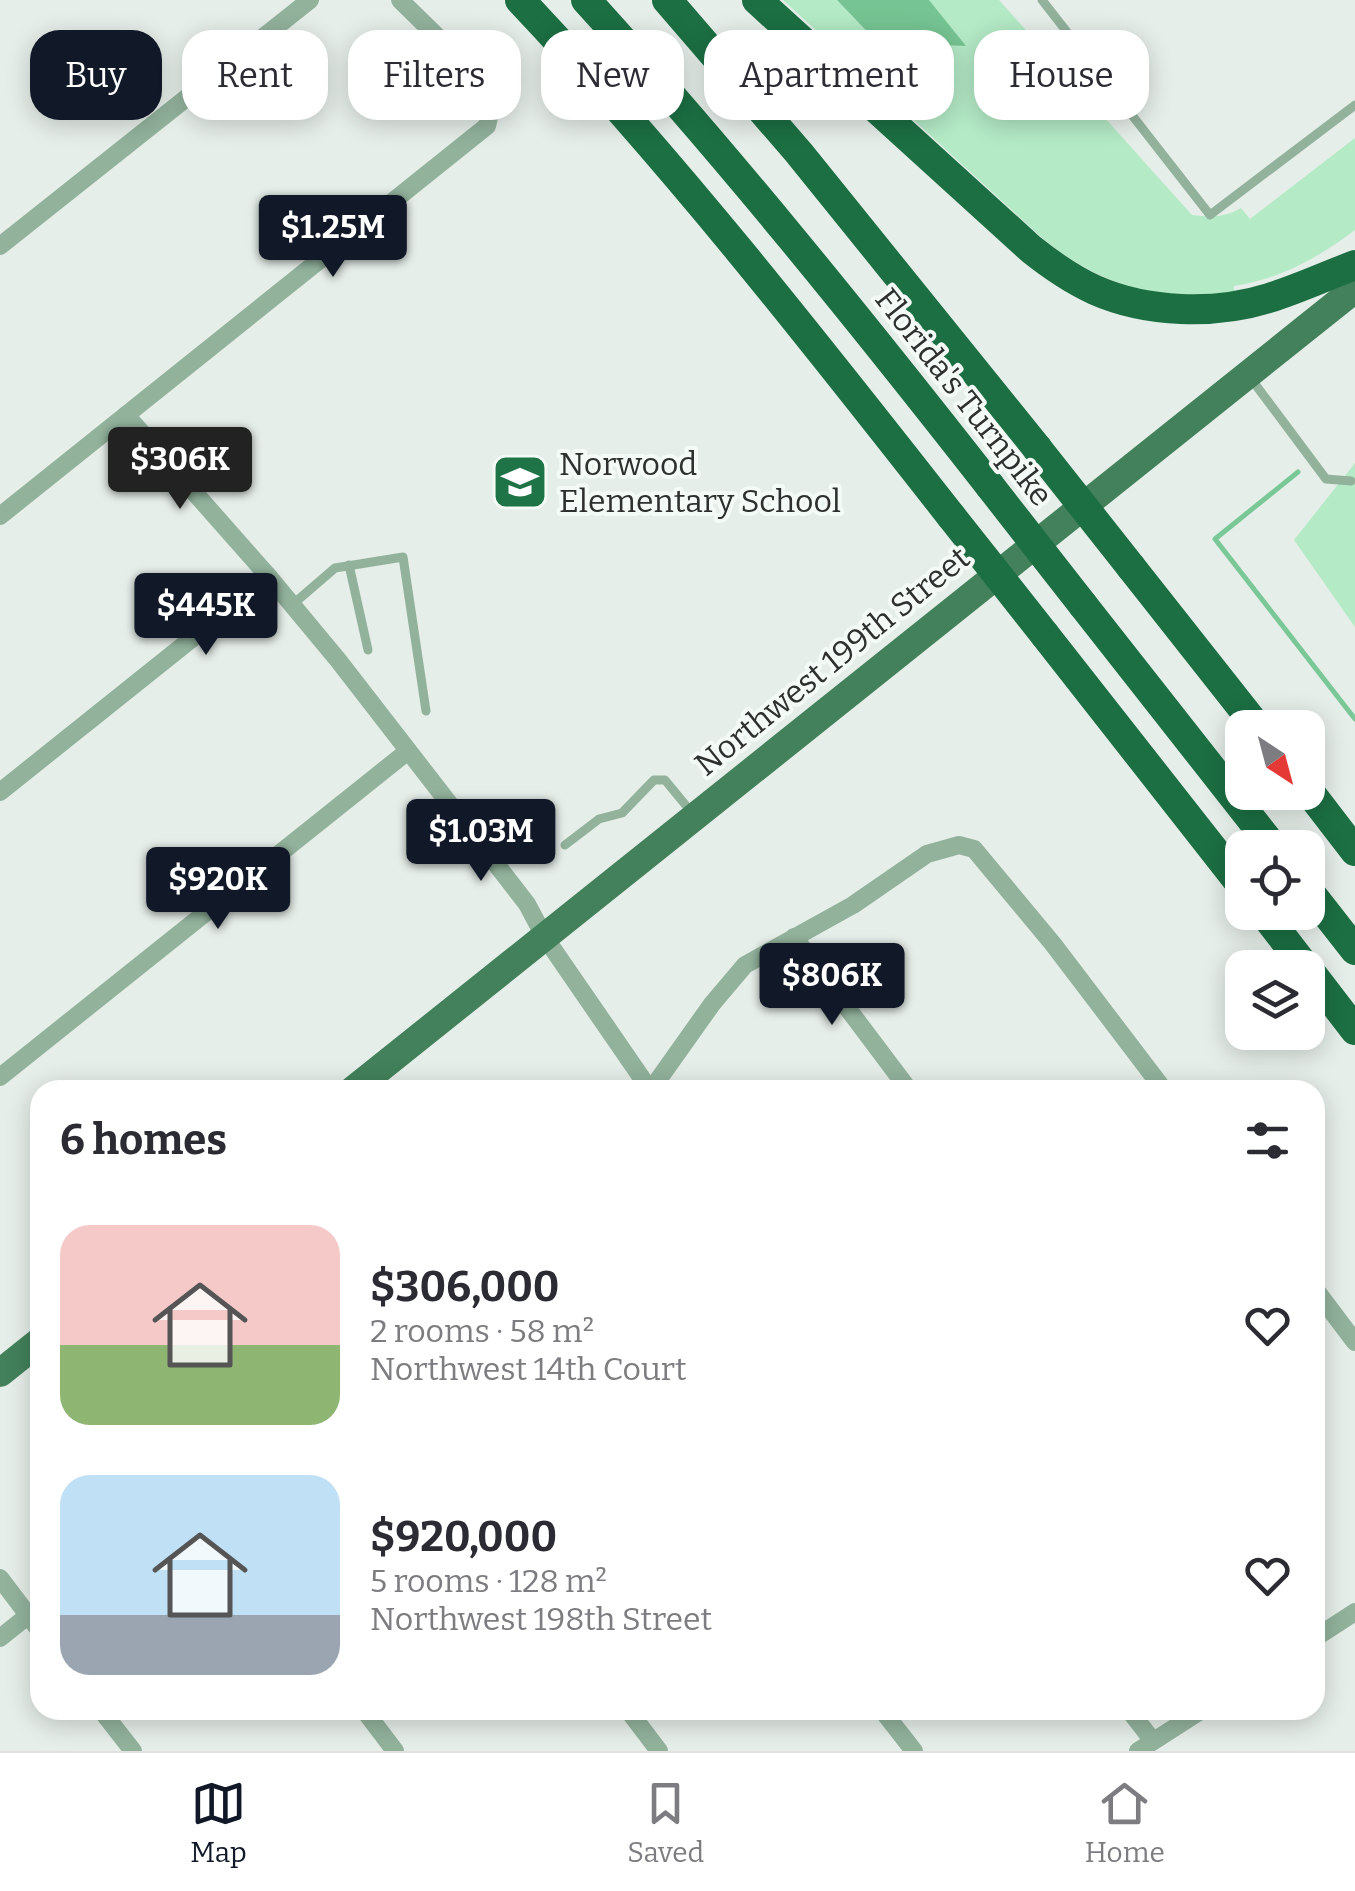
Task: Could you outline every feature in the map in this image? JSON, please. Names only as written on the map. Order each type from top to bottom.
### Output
[{"type":"highway","points":[[520,0],[612,100],[784,303],[1225,864]]},
{"type":"highway","name":"Florida's Turnpike","points":[[586,0],[786,229],[1260,830]]},
{"type":"highway","name":"Florida's Turnpike","points":[[667,0],[800,152],[1244,710]]},
{"type":"highway","points":[[756,0],[1030,248],[1055,268],[1098,292],[1152,306],[1224,307],[1267,298],[1355,265]]},
{"type":"highway","points":[[1323,810],[1355,851]]},
{"type":"highway","points":[[1325,912],[1355,950]]},
{"type":"highway","points":[[1277,930],[1293,950]]},
{"type":"highway","points":[[1325,991],[1355,1030]]},
{"type":"main road","name":"Northwest 199th Street","points":[[364,1080],[1355,288]]},
{"type":"main road","points":[[0,1373],[30,1348]]},
{"type":"street","points":[[0,246],[310,0]]},
{"type":"street","points":[[0,516],[487,126],[488,100],[454,54],[400,0]]},
{"type":"street","points":[[126,415],[292,605],[527,904],[544,936],[643,1080]]},
{"type":"street","points":[[0,792],[269,577]]},
{"type":"street","points":[[0,1077],[408,751]]},
{"type":"street","points":[[657,1080],[712,1004],[746,965],[853,906],[927,854],[959,845],[974,849],[1053,944],[1156,1080]]},
{"type":"street","points":[[794,937],[901,1080]]},
{"type":"street","points":[[1325,1303],[1355,1342]]},
{"type":"street","points":[[0,1578],[30,1611]]},
{"type":"street","points":[[1325,1630],[1355,1612]]},
{"type":"street","points":[[0,1638],[30,1621]]},
{"type":"street","points":[[109,1720],[132,1751]]},
{"type":"street","points":[[372,1720],[396,1751]]},
{"type":"street","points":[[636,1720],[660,1751]]},
{"type":"street","points":[[890,1720],[914,1751]]},
{"type":"street","points":[[1134,1720],[1146,1746],[1186,1720]]},
{"type":"lane","points":[[1042,0],[1210,214],[1355,106]]},
{"type":"lane","points":[[1247,374],[1326,478],[1352,481]]},
{"type":"lane","points":[[292,605],[335,568],[404,558],[426,712]]},
{"type":"lane","points":[[349,566],[368,650]]},
{"type":"lane","points":[[566,845],[598,819],[622,814],[654,780],[664,780],[694,816]]},
{"type":"green space","points":[[783,0],[837,0],[866,30],[816,30]]},
{"type":"green space","points":[[837,0],[929,0],[953,30],[866,30]]},
{"type":"green space","points":[[929,0],[999,0],[1026,30],[974,30],[974,120],[1107,120],[1192,215],[1217,216],[1241,208],[1250,219],[1355,138],[1355,230],[1298,266],[1234,286],[1234,295],[1180,296],[1131,287],[1084,267],[1040,236],[914,120],[954,120],[954,46],[964,46]]},
{"type":"green space","points":[[954,31],[966,46],[954,46]]},
{"type":"green space","points":[[1355,463],[1355,627],[1294,540]]},
{"type":"waterway","points":[[1298,472],[1215,539],[1355,719]]},
{"type":"place","name":"Norwood Elementary School","points":[[520,482]]}]
